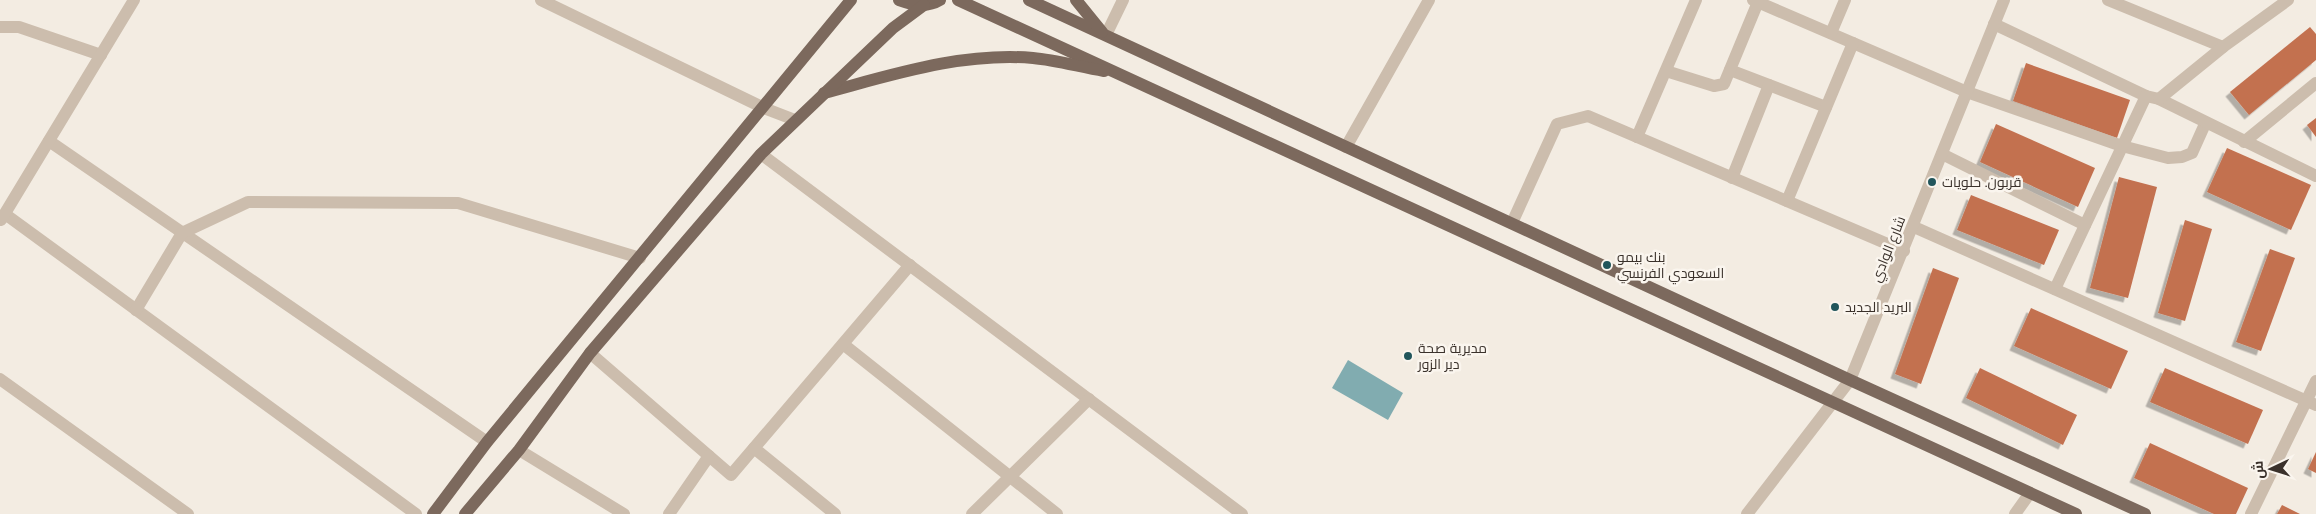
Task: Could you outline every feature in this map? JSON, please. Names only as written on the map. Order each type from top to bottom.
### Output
[{"type":"main road","points":[[432,514],[487,442],[851,0]]},
{"type":"main road","points":[[899,0],[911,5],[924,5],[940,0]]},
{"type":"main road","points":[[958,0],[2076,514]]},
{"type":"main road","points":[[1029,0],[1850,380],[2145,514]]},
{"type":"main road","points":[[1076,0],[1106,36]]},
{"type":"main road","points":[[464,514],[518,450],[590,354],[761,154],[893,28],[924,5]]},
{"type":"main road","points":[[822,94],[920,68],[977,58],[1033,58],[1122,74]]},
{"type":"street","points":[[134,0],[2,218],[136,310],[416,514]]},
{"type":"street","points":[[541,0],[764,108],[795,120]]},
{"type":"street","points":[[1106,36],[1123,0]]},
{"type":"street","points":[[1346,147],[1429,0]]},
{"type":"street","points":[[1637,137],[1696,0]]},
{"type":"street","points":[[1831,33],[1845,0]]},
{"type":"street","name":"شارع الوادي","points":[[1747,514],[1850,380],[1914,227],[2004,0]]},
{"type":"street","points":[[2108,0],[2223,47]]},
{"type":"street","points":[[2159,99],[2223,47],[2288,0]]},
{"type":"street","points":[[1666,70],[1714,86],[1724,84],[1755,1],[1967,92],[2122,146],[2168,158],[2182,157],[2192,153],[2205,124]]},
{"type":"street","points":[[1994,24],[2146,96],[2159,99],[2205,124],[2316,176]]},
{"type":"street","points":[[0,27],[19,27],[101,55]]},
{"type":"street","points":[[1787,201],[1853,43]]},
{"type":"street","points":[[1730,70],[1826,107]]},
{"type":"street","points":[[2244,142],[2316,83]]},
{"type":"street","points":[[1732,178],[1768,85]]},
{"type":"street","points":[[2055,289],[2146,96]]},
{"type":"street","points":[[1512,224],[1557,124],[1588,116],[1904,251]]},
{"type":"street","points":[[49,141],[487,442]]},
{"type":"street","points":[[761,154],[1242,514]]},
{"type":"street","points":[[1942,154],[2085,225]]},
{"type":"street","points":[[136,310],[182,233],[248,202],[458,204],[640,258]]},
{"type":"street","points":[[1914,227],[2311,403]]},
{"type":"street","points":[[590,354],[731,475],[910,265]]},
{"type":"street","points":[[843,344],[1057,514]]},
{"type":"street","points":[[0,379],[188,514]]},
{"type":"street","points":[[2251,514],[2311,403],[2316,380]]},
{"type":"street","points":[[972,514],[1089,399]]},
{"type":"street","points":[[754,448],[835,514]]},
{"type":"street","points":[[518,450],[624,514]]},
{"type":"street","points":[[669,514],[709,456]]},
{"type":"street","points":[[2015,514],[2030,493]]},
{"type":"water","points":[[1348,360],[1403,393],[1388,420],[1332,388]]},
{"type":"building","points":[[2310,27],[2316,34],[2316,60],[2249,115],[2230,92]]},
{"type":"building","points":[[2026,63],[2130,100],[2117,138],[2013,101]]},
{"type":"building","points":[[2316,118],[2316,137],[2307,125]]},
{"type":"building","points":[[1996,124],[2095,168],[2078,207],[1980,162]]},
{"type":"building","points":[[2227,148],[2311,185],[2291,230],[2207,192]]},
{"type":"building","points":[[2119,177],[2157,187],[2128,298],[2090,288]]},
{"type":"building","points":[[1971,195],[2059,230],[2044,265],[1957,230]]},
{"type":"building","points":[[2185,220],[2212,229],[2185,321],[2158,313]]},
{"type":"building","points":[[2270,249],[2295,258],[2261,351],[2236,342]]},
{"type":"building","points":[[1933,268],[1959,278],[1921,384],[1895,374]]},
{"type":"building","points":[[2031,308],[2128,351],[2111,389],[2014,346]]},
{"type":"building","points":[[1980,368],[2077,415],[2063,445],[1966,398]]},
{"type":"building","points":[[2165,368],[2263,410],[2248,444],[2150,402]]},
{"type":"building","points":[[2150,443],[2248,488],[2236,514],[2214,514],[2134,478]]},
{"type":"building","points":[[2316,452],[2316,473],[2308,469]]},
{"type":"building","points":[[2282,505],[2300,514],[2277,514]]},
{"type":"place","name":"قربون. حلويات","points":[[1932,182]]},
{"type":"place","name":"بنك بيمو السعودي الفرنسي","points":[[1607,265]]},
{"type":"place","name":"البريد الجديد","points":[[1835,307]]},
{"type":"place","name":"مديرية صحة دير الزور","points":[[1408,356]]}]
